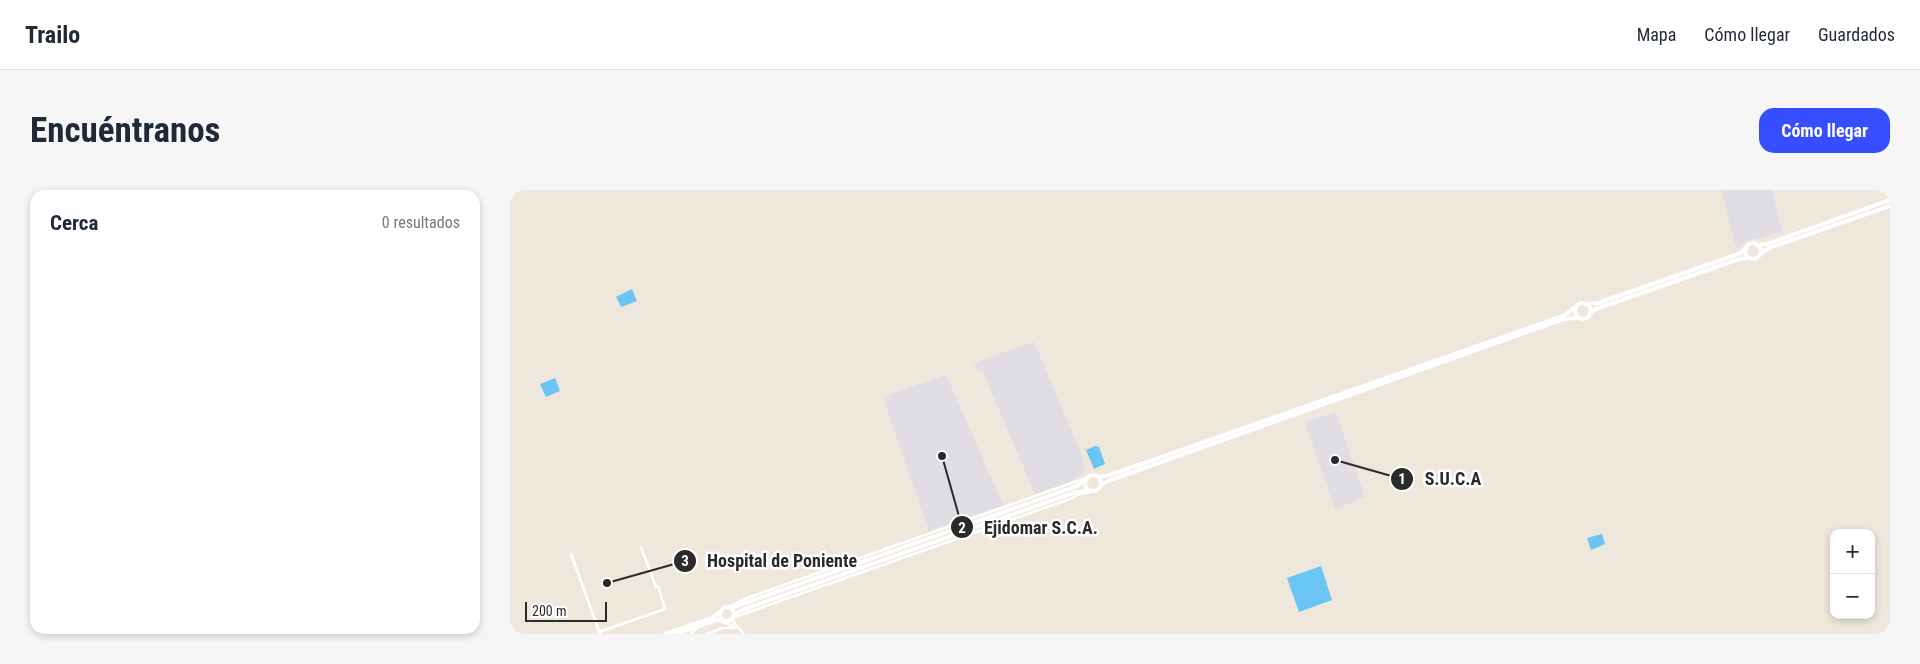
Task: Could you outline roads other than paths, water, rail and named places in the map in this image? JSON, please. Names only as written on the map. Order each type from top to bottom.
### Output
[{"type":"main road","points":[[665,634],[712,618],[720,613],[723,607],[729,607],[1077,486],[1093,475],[1098,477],[1110,475],[1563,316],[1580,304],[1598,303],[1738,254],[1749,244],[1767,244],[1890,200]]},
{"type":"main road","points":[[675,634],[712,621],[730,620],[742,610],[1076,492],[1093,491],[1108,481],[1564,320],[1585,318],[1596,309],[1730,262],[1756,258],[1769,248],[1890,206]]},
{"type":"main road","points":[[1756,245],[1760,250],[1760,254]]},
{"type":"main road","points":[[1746,248],[1746,254],[1749,258]]},
{"type":"main road","points":[[1586,304],[1590,308],[1590,313]]},
{"type":"main road","points":[[1576,307],[1575,311],[1579,318]]},
{"type":"main road","points":[[1098,477],[1101,480],[1101,485]]},
{"type":"main road","points":[[1087,478],[1086,486],[1093,491]]},
{"type":"main road","points":[[729,607],[730,620]]},
{"type":"main road","points":[[720,613],[730,620]]},
{"type":"street","points":[[571,554],[600,633],[665,609],[658,586],[656,587],[641,546]]},
{"type":"street","points":[[712,621],[730,620],[744,634]]},
{"type":"street","points":[[691,634],[700,625]]},
{"type":"street","points":[[707,634],[723,628],[737,628]]},
{"type":"water","points":[[632,289],[637,301],[621,307],[616,297]]},
{"type":"water","points":[[555,378],[560,391],[546,397],[540,384]]},
{"type":"water","points":[[1095,446],[1099,447],[1105,464],[1094,469],[1086,450]]},
{"type":"water","points":[[1602,534],[1605,544],[1591,550],[1587,538]]},
{"type":"water","points":[[1321,566],[1332,600],[1299,612],[1287,578]]},
{"type":"place","name":"Ejidomar S.C.A.","points":[[942,456]]},
{"type":"place","name":"S.U.C.A","points":[[1335,460]]},
{"type":"place","name":"Hospital de Poniente","points":[[607,583]]}]
